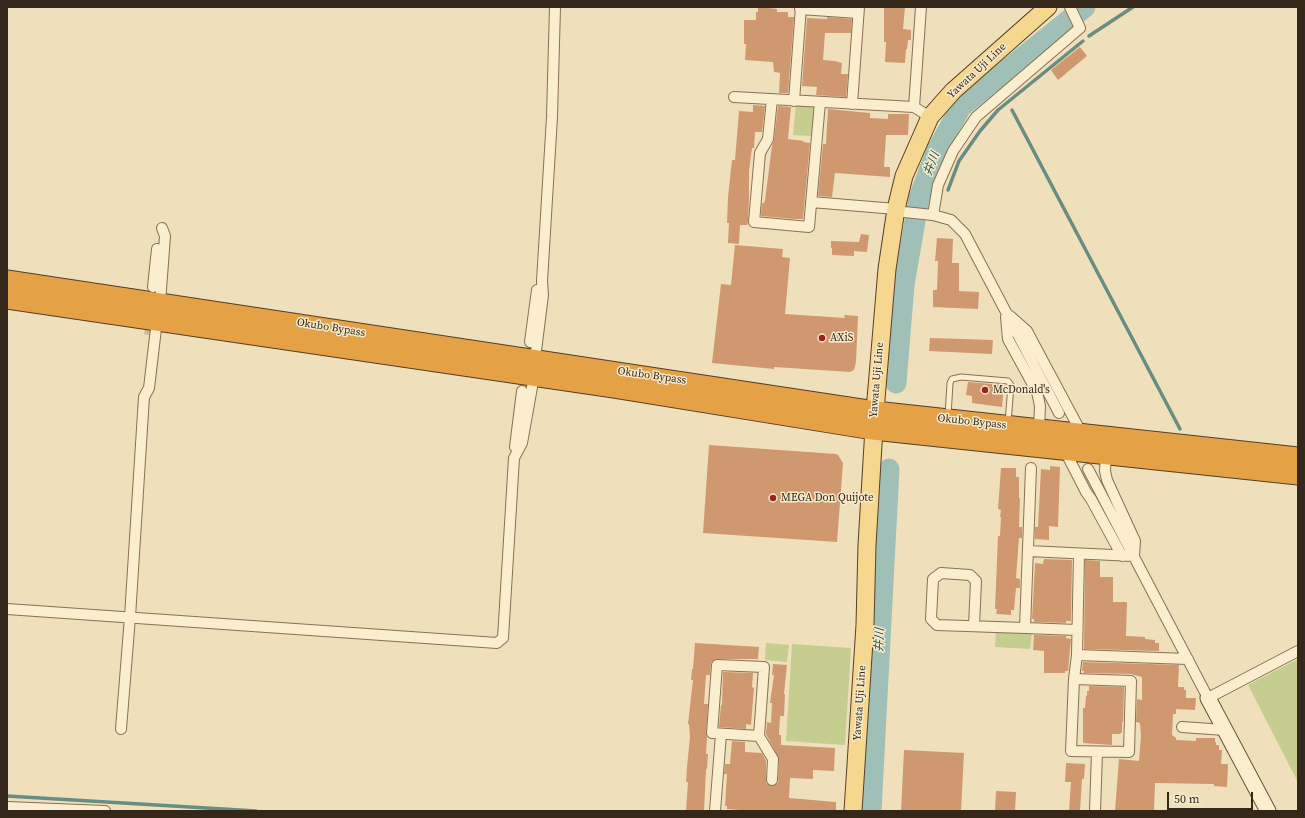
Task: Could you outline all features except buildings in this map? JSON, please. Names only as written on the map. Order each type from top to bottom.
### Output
[{"type":"highway","name":"Okubo Bypass","points":[[7,280],[155,311]]},
{"type":"highway","name":"Okubo Bypass","points":[[7,299],[155,311],[533,359],[874,411],[1298,458]]},
{"type":"highway","name":"Okubo Bypass","points":[[533,359],[614,388],[873,430],[1298,475]]},
{"type":"main road","name":"Yawata Uji Line","points":[[853,811],[865,625],[867,545],[874,411],[887,270],[900,210],[904,176],[930,117],[953,91],[1048,7]]},
{"type":"street","points":[[514,458],[522,443],[543,295],[542,281],[552,117],[555,7]]},
{"type":"street","points":[[914,108],[920,7]]},
{"type":"street","points":[[933,215],[938,185],[953,151],[976,117],[1080,28],[1070,7]]},
{"type":"street","points":[[794,101],[800,8],[859,10],[852,104]]},
{"type":"street","points":[[734,97],[914,108],[930,117]]},
{"type":"street","points":[[772,99],[768,139],[760,153],[754,222],[809,227],[820,102]]},
{"type":"street","points":[[811,202],[900,210],[933,215],[951,220],[965,234],[1059,414]]},
{"type":"street","points":[[121,729],[130,617],[144,386],[155,311],[165,236],[162,228],[158,237],[155,311],[149,388],[144,397]]},
{"type":"street","points":[[533,359],[537,287],[542,281]]},
{"type":"street","points":[[1006,312],[1008,339],[1036,392],[1040,406],[1039,429]]},
{"type":"street","points":[[1006,312],[1027,331],[1082,434]]},
{"type":"street","points":[[7,609],[497,643],[503,638],[515,444],[522,391]]},
{"type":"street","points":[[1064,451],[1122,556]]},
{"type":"street","points":[[1106,455],[1105,471],[1107,480],[1135,541],[1134,556]]},
{"type":"street","points":[[1025,628],[1031,468]]},
{"type":"street","points":[[1088,469],[1268,811]]},
{"type":"street","points":[[1028,551],[1134,556]]},
{"type":"street","points":[[1074,679],[1131,681],[1129,752],[1071,751],[1074,679],[1077,656],[1079,554]]},
{"type":"street","points":[[974,626],[976,581],[970,575],[941,573],[933,579],[931,619],[937,624],[974,626],[1077,630]]},
{"type":"street","points":[[1208,698],[1298,651]]},
{"type":"street","points":[[1077,656],[1188,659]]},
{"type":"street","points":[[759,736],[712,733],[717,665],[764,667],[759,736],[773,759],[772,780]]},
{"type":"street","points":[[1182,727],[1225,730]]},
{"type":"street","points":[[715,811],[721,734]]},
{"type":"street","points":[[1096,811],[1097,752]]},
{"type":"street","points":[[7,807],[105,811]]},
{"type":"lane","points":[[948,419],[950,383],[952,379],[961,377],[1008,381],[1011,386],[1008,426]]},
{"type":"green space","points":[[796,104],[816,106],[813,136],[793,135]]},
{"type":"green space","points":[[996,632],[1032,633],[1030,649],[995,647]]},
{"type":"green space","points":[[766,643],[789,645],[787,662],[765,660]]},
{"type":"green space","points":[[792,644],[851,648],[845,745],[786,741]]},
{"type":"green space","points":[[1298,659],[1298,782],[1248,685]]},
{"type":"waterway","name":"井川","points":[[896,383],[904,285],[919,198],[937,150],[961,107],[1085,7]]},
{"type":"waterway","points":[[1089,36],[1133,7]]},
{"type":"waterway","points":[[948,190],[959,161],[980,131],[998,110],[1083,41]]},
{"type":"waterway","points":[[1012,110],[1180,429]]},
{"type":"waterway","name":"井川","points":[[871,811],[889,469]]},
{"type":"waterway","points":[[7,796],[256,811]]},
{"type":"tunnel","points":[[149,335],[151,317]]},
{"type":"place","name":"AXiS","points":[[822,338]]},
{"type":"place","name":"McDonald's","points":[[985,390]]},
{"type":"place","name":"MEGA Don Quijote","points":[[773,498]]}]
